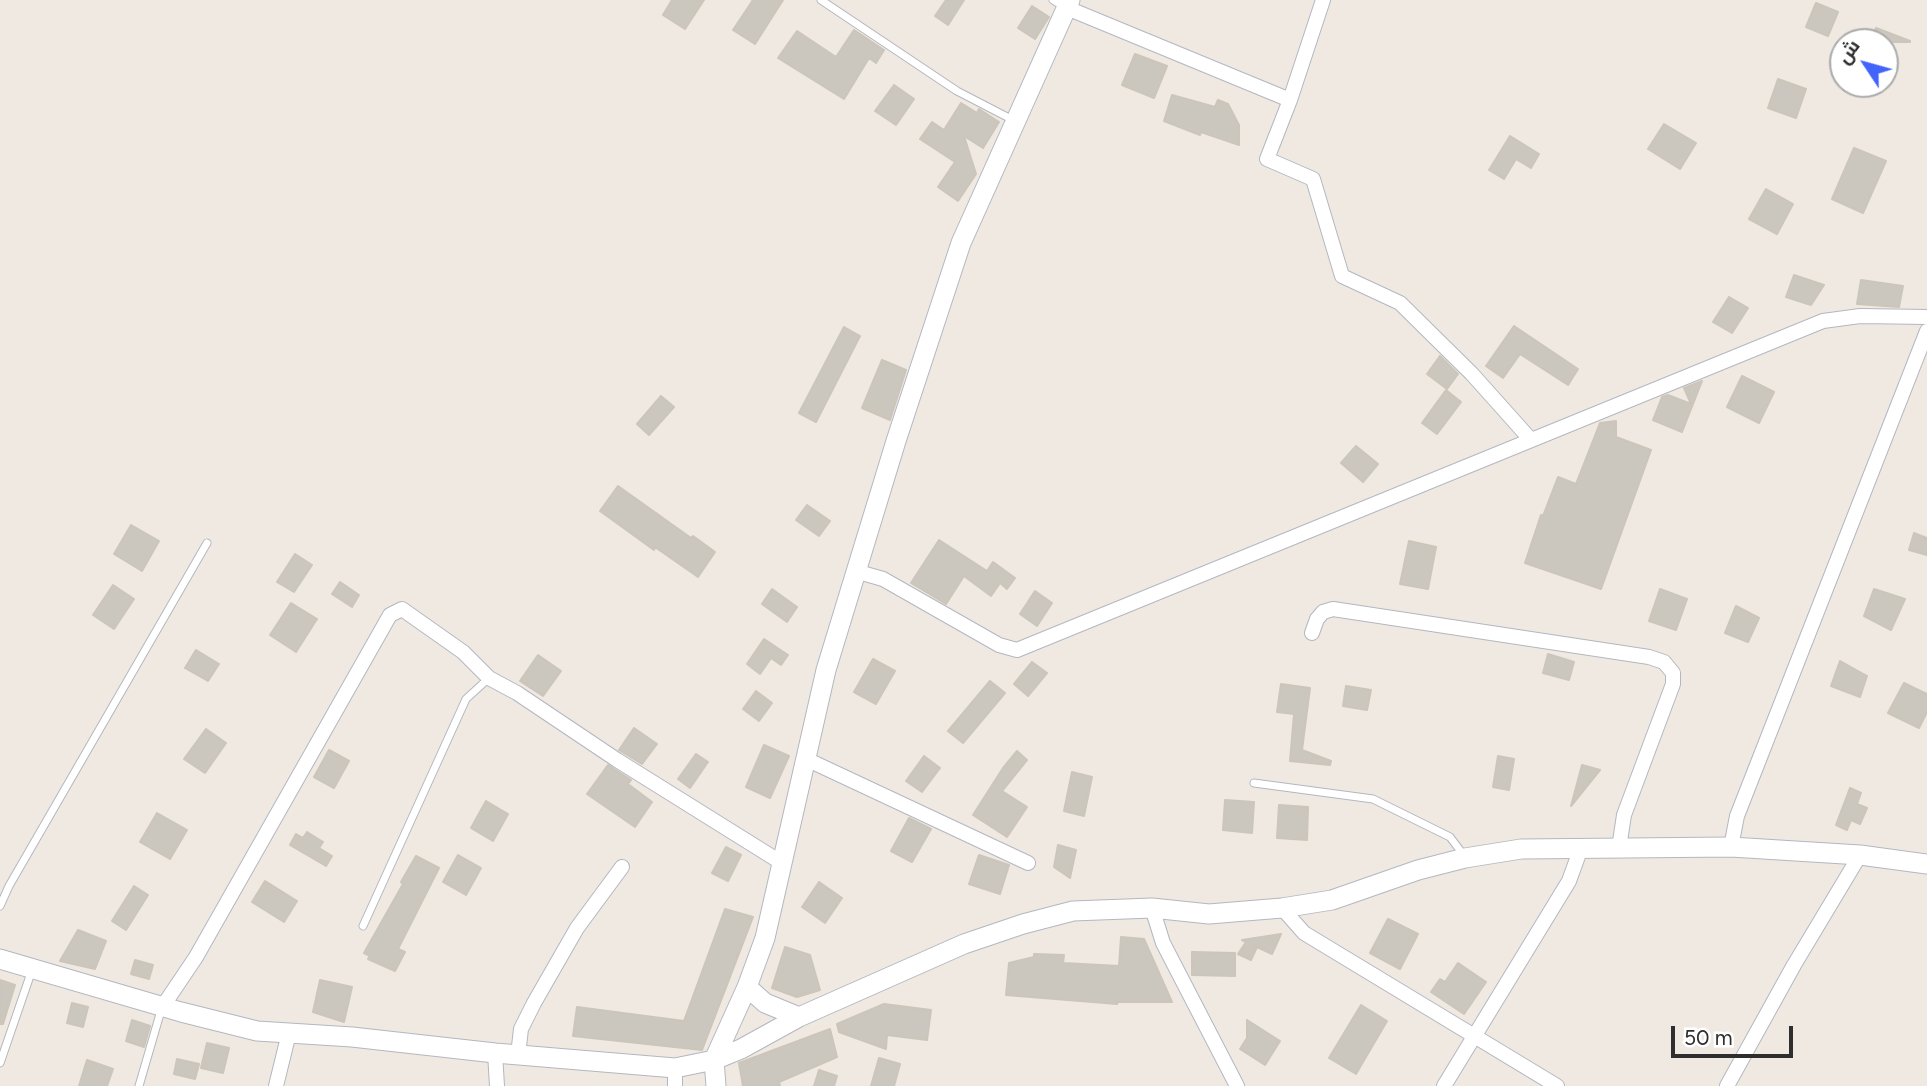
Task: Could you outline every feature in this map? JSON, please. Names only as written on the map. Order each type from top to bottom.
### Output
[{"type":"street","points":[[1323,0],[1267,159],[1313,179],[1342,276],[1400,303],[1472,374],[1531,440]]},
{"type":"street","points":[[716,1086],[715,1060],[765,938],[826,670],[855,571],[961,243],[1016,121],[1063,3],[1290,100]]},
{"type":"street","points":[[855,571],[883,579],[999,646],[1017,650],[1822,321],[1860,316],[1927,317]]},
{"type":"street","points":[[1731,847],[1737,816],[1927,331]]},
{"type":"street","points":[[163,1006],[197,957],[390,615],[402,609],[463,652],[489,678],[517,693],[617,760],[782,863]]},
{"type":"street","points":[[1312,633],[1317,619],[1324,612],[1333,609],[1649,657],[1664,663],[1673,673],[1673,684],[1624,815],[1619,848]]},
{"type":"street","points":[[806,759],[1028,863]]},
{"type":"street","points":[[0,959],[257,1031],[352,1037],[518,1055],[675,1077],[741,1049],[799,1017],[964,944],[1073,911],[1152,908],[1209,914],[1282,908],[1332,900],[1418,870],[1465,858],[1521,849],[1731,847],[1860,855],[1927,864]]},
{"type":"street","points":[[1444,1086],[1569,881],[1581,848]]},
{"type":"street","points":[[1727,1086],[1794,965],[1860,855]]},
{"type":"street","points":[[518,1055],[521,1028],[534,1003],[577,928],[622,867]]},
{"type":"street","points":[[1152,908],[1163,943],[1237,1086]]},
{"type":"street","points":[[1282,908],[1304,933],[1558,1086]]},
{"type":"street","points":[[747,987],[765,1003],[799,1017]]},
{"type":"street","points":[[276,1086],[289,1033]]},
{"type":"street","points":[[495,1053],[497,1086]]},
{"type":"lane","points":[[821,0],[957,91],[1016,121]]},
{"type":"lane","points":[[0,906],[207,543]]},
{"type":"lane","points":[[363,926],[466,699],[489,678]]},
{"type":"lane","points":[[1254,783],[1373,799],[1450,837],[1465,858]]},
{"type":"lane","points":[[0,1063],[32,969]]},
{"type":"lane","points":[[139,1086],[163,1006]]},
{"type":"building","points":[[672,0],[704,0],[685,29],[663,15]]},
{"type":"building","points":[[753,0],[783,0],[755,44],[733,30]]},
{"type":"building","points":[[946,0],[964,0],[948,25],[935,16]]},
{"type":"building","points":[[1816,3],[1838,12],[1829,28],[1828,36],[1806,27]]},
{"type":"building","points":[[1032,6],[1049,17],[1035,39],[1018,28]]},
{"type":"building","points":[[854,30],[884,50],[876,63],[869,58],[844,99],[778,58],[797,31],[836,57]]},
{"type":"building","points":[[1899,37],[1910,41],[1899,42]]},
{"type":"building","points":[[1135,54],[1167,66],[1154,98],[1122,85]]},
{"type":"building","points":[[1778,79],[1806,89],[1796,118],[1768,108]]},
{"type":"building","points":[[894,85],[914,99],[896,125],[875,111]]},
{"type":"building","points":[[1172,95],[1215,107],[1218,100],[1228,104],[1239,125],[1239,145],[1201,132],[1200,135],[1164,121]]},
{"type":"building","points":[[961,103],[977,113],[979,109],[999,122],[983,148],[964,136],[976,174],[958,201],[938,187],[955,162],[920,139],[932,122],[944,130]]},
{"type":"building","points":[[1664,124],[1696,143],[1680,169],[1648,149]]},
{"type":"building","points":[[1510,136],[1539,154],[1531,168],[1516,159],[1504,179],[1489,170]]},
{"type":"building","points":[[1854,148],[1886,161],[1863,213],[1832,199]]},
{"type":"building","points":[[1766,189],[1793,204],[1777,234],[1749,219]]},
{"type":"building","points":[[1794,275],[1824,285],[1811,305],[1786,297]]},
{"type":"building","points":[[1861,280],[1903,286],[1899,307],[1857,304]]},
{"type":"building","points":[[1729,297],[1748,308],[1732,333],[1713,322]]},
{"type":"building","points":[[1514,326],[1578,369],[1568,385],[1520,354],[1503,378],[1486,366]]},
{"type":"building","points":[[844,327],[860,336],[816,422],[799,413]]},
{"type":"building","points":[[1440,356],[1458,374],[1447,389],[1427,374]]},
{"type":"building","points":[[882,360],[906,370],[890,420],[862,408]]},
{"type":"building","points":[[1742,376],[1774,392],[1759,423],[1727,407]]},
{"type":"building","points":[[1702,381],[1682,432],[1653,420],[1662,397],[1668,395],[1691,404],[1684,388]]},
{"type":"building","points":[[1446,390],[1461,402],[1437,434],[1422,423]]},
{"type":"building","points":[[661,396],[674,407],[649,435],[637,424]]},
{"type":"building","points":[[1616,421],[1616,437],[1651,450],[1601,589],[1525,563],[1541,515],[1543,516],[1558,477],[1576,484],[1600,423]]},
{"type":"building","points":[[1356,446],[1378,464],[1363,482],[1341,463]]},
{"type":"building","points":[[618,486],[715,552],[698,577],[655,547],[654,550],[600,511]]},
{"type":"building","points":[[807,505],[830,521],[819,536],[796,520]]},
{"type":"building","points":[[131,525],[159,541],[142,571],[114,554]]},
{"type":"building","points":[[1914,533],[1927,538],[1927,555],[1909,550]]},
{"type":"building","points":[[939,540],[987,571],[993,562],[1015,578],[1007,589],[1000,583],[991,596],[964,576],[946,604],[911,583]]},
{"type":"building","points":[[1409,541],[1436,547],[1428,589],[1400,584]]},
{"type":"building","points":[[295,554],[312,565],[294,592],[277,582]]},
{"type":"building","points":[[340,582],[359,595],[352,607],[332,594]]},
{"type":"building","points":[[113,585],[134,599],[114,629],[93,615]]},
{"type":"building","points":[[772,589],[797,607],[787,622],[762,604]]},
{"type":"building","points":[[1660,589],[1687,599],[1676,630],[1649,621]]},
{"type":"building","points":[[1874,589],[1905,599],[1891,630],[1864,616]]},
{"type":"building","points":[[1035,591],[1052,603],[1037,626],[1020,614]]},
{"type":"building","points":[[291,603],[317,619],[296,652],[270,635]]},
{"type":"building","points":[[1736,606],[1759,618],[1748,642],[1725,633]]},
{"type":"building","points":[[764,639],[788,655],[781,665],[771,658],[760,674],[747,664]]},
{"type":"building","points":[[196,650],[219,664],[208,681],[185,668]]},
{"type":"building","points":[[1548,654],[1574,662],[1569,680],[1543,673]]},
{"type":"building","points":[[538,655],[561,671],[543,696],[520,681]]},
{"type":"building","points":[[873,659],[895,671],[876,704],[854,692]]},
{"type":"building","points":[[1840,661],[1867,676],[1860,697],[1831,686]]},
{"type":"building","points":[[1032,662],[1047,673],[1028,696],[1014,684]]},
{"type":"building","points":[[990,681],[1005,693],[963,743],[948,731]]},
{"type":"building","points":[[1904,683],[1927,694],[1927,712],[1919,728],[1888,713]]},
{"type":"building","points":[[1281,684],[1310,688],[1302,750],[1331,761],[1330,765],[1290,761],[1294,714],[1277,712]]},
{"type":"building","points":[[1346,686],[1371,690],[1367,710],[1343,706]]},
{"type":"building","points":[[756,691],[772,703],[759,721],[743,709]]},
{"type":"building","points":[[634,728],[657,744],[642,764],[619,750]]},
{"type":"building","points":[[206,729],[226,743],[205,773],[184,759]]},
{"type":"building","points":[[764,745],[789,756],[770,798],[746,787]]},
{"type":"building","points":[[329,750],[349,761],[334,788],[314,777]]},
{"type":"building","points":[[1017,751],[1027,760],[1002,791],[1027,807],[1007,837],[973,815]]},
{"type":"building","points":[[696,754],[708,762],[690,788],[678,779]]},
{"type":"building","points":[[924,756],[940,768],[922,792],[906,781]]},
{"type":"building","points":[[1498,756],[1514,759],[1509,790],[1493,787]]},
{"type":"building","points":[[608,765],[631,780],[628,784],[652,802],[635,827],[587,794]]},
{"type":"building","points":[[1582,765],[1600,770],[1571,806]]},
{"type":"building","points":[[1072,772],[1092,777],[1084,816],[1064,811]]},
{"type":"building","points":[[1850,788],[1861,793],[1857,804],[1867,808],[1860,824],[1851,820],[1847,830],[1836,825]]},
{"type":"building","points":[[1225,800],[1254,802],[1252,833],[1223,830]]},
{"type":"building","points":[[486,801],[508,814],[493,841],[471,828]]},
{"type":"building","points":[[1279,805],[1308,807],[1307,840],[1277,838]]},
{"type":"building","points":[[157,813],[187,830],[170,859],[140,842]]},
{"type":"building","points":[[909,818],[931,829],[912,862],[891,851]]},
{"type":"building","points":[[307,832],[323,842],[319,848],[332,856],[326,866],[290,845],[296,834],[303,838]]},
{"type":"building","points":[[1058,845],[1076,850],[1070,878],[1054,867]]},
{"type":"building","points":[[726,847],[741,855],[728,881],[712,873]]},
{"type":"building","points":[[458,855],[481,868],[466,895],[443,882]]},
{"type":"building","points":[[979,855],[1009,865],[1000,894],[969,884]]},
{"type":"building","points":[[416,856],[439,868],[398,949],[405,952],[395,971],[368,959],[370,956],[364,953]]},
{"type":"building","points":[[265,881],[297,901],[284,922],[252,902]]},
{"type":"building","points":[[819,882],[842,898],[825,923],[802,907]]},
{"type":"building","points":[[134,886],[148,895],[126,930],[112,921]]},
{"type":"building","points":[[725,909],[753,917],[702,1050],[573,1036],[577,1007],[684,1021]]},
{"type":"building","points":[[1388,919],[1418,934],[1400,969],[1370,953]]},
{"type":"building","points":[[78,930],[106,941],[95,969],[60,961]]},
{"type":"building","points":[[1281,934],[1272,954],[1257,947],[1251,960],[1238,954],[1246,942],[1242,940]]},
{"type":"building","points":[[1121,937],[1144,939],[1172,1002],[1117,1004],[1006,995],[1009,963],[1034,957],[1034,954],[1064,955],[1063,963],[1119,966]]},
{"type":"building","points":[[785,947],[810,955],[820,990],[797,997],[772,988]]},
{"type":"building","points":[[1192,952],[1235,953],[1235,976],[1192,975]]},
{"type":"building","points":[[135,960],[153,965],[149,979],[131,974]]},
{"type":"building","points":[[1458,963],[1486,982],[1464,1014],[1431,992],[1440,979],[1445,982]]},
{"type":"building","points":[[0,980],[15,985],[3,1024],[0,1024]]},
{"type":"building","points":[[320,980],[352,987],[344,1022],[313,1012]]},
{"type":"building","points":[[72,1003],[88,1007],[83,1027],[67,1023]]},
{"type":"building","points":[[884,1004],[931,1010],[927,1040],[887,1035],[886,1049],[839,1032],[837,1024]]},
{"type":"building","points":[[1361,1005],[1387,1021],[1356,1074],[1329,1058]]},
{"type":"building","points":[[132,1020],[150,1026],[144,1047],[126,1041]]},
{"type":"building","points":[[1247,1020],[1280,1041],[1265,1065],[1240,1049],[1247,1038]]},
{"type":"building","points":[[830,1029],[837,1057],[779,1082],[780,1086],[743,1086],[739,1063]]},
{"type":"building","points":[[207,1043],[229,1048],[223,1073],[201,1068]]},
{"type":"building","points":[[879,1058],[900,1064],[894,1086],[871,1086]]},
{"type":"building","points":[[177,1059],[199,1064],[195,1079],[174,1074]]},
{"type":"building","points":[[87,1060],[113,1069],[107,1086],[79,1086]]},
{"type":"building","points":[[819,1070],[837,1076],[834,1086],[814,1086]]}]
